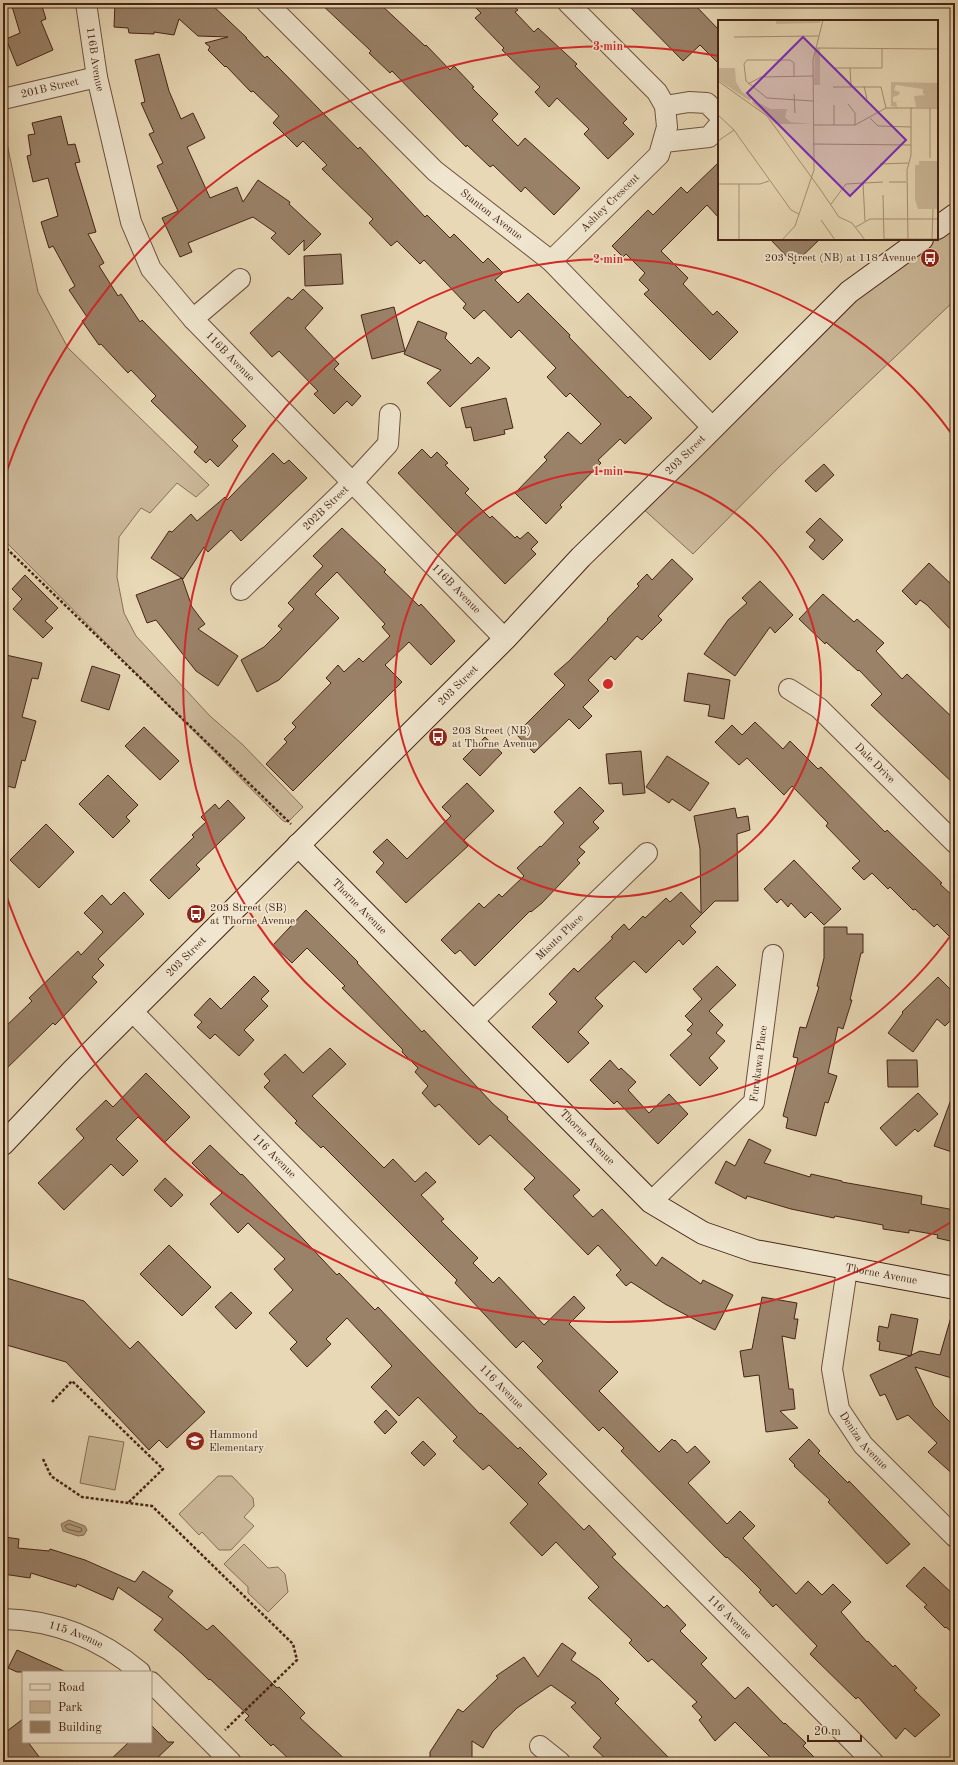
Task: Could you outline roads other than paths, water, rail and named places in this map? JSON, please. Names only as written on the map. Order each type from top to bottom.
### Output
[{"type":"main road","points":[[938,227],[955,215]]},
{"type":"main road","name":"203 Street","points":[[3,1144],[72,1071],[132,1011],[294,835],[505,638],[581,557],[849,292],[921,240]]},
{"type":"main road","name":"Thorne Avenue","points":[[294,835],[472,1022],[651,1202],[702,1233],[755,1251],[955,1288]]},
{"type":"street","name":"116B Avenue","points":[[86,3],[97,77],[131,222],[151,269],[193,319],[505,638]]},
{"type":"street","name":"Stanton Avenue","points":[[267,3],[435,171],[551,262],[713,428]]},
{"type":"street","name":"Ashley Crescent","points":[[551,262],[659,155],[664,142],[667,127],[664,106],[657,92],[568,3]]},
{"type":"street","name":"201B Street","points":[[3,99],[97,77]]},
{"type":"street","points":[[664,106],[689,102],[707,103],[718,114]]},
{"type":"street","points":[[664,142],[709,137],[718,126]]},
{"type":"street","points":[[193,319],[240,279]]},
{"type":"street","name":"202B Street","points":[[241,590],[352,483],[388,444],[390,414]]},
{"type":"street","name":"Dale Drive","points":[[789,689],[819,708],[953,837]]},
{"type":"street","name":"Misuto Place","points":[[472,1022],[647,853]]},
{"type":"street","name":"Furukawa Place","points":[[651,1202],[754,1102],[773,955]]},
{"type":"street","name":"116 Avenue","points":[[132,1011],[414,1299],[873,1762]]},
{"type":"street","name":"Deniza Avenue","points":[[847,1269],[832,1369],[840,1410],[863,1445],[955,1537]]},
{"type":"street","name":"115 Avenue","points":[[3,1619],[25,1619],[65,1629],[109,1650],[139,1671]]},
{"type":"street","points":[[152,1683],[212,1743],[226,1760]]},
{"type":"street","points":[[540,1746],[560,1762]]},
{"type":"water","points":[[69,1520],[85,1526],[87,1530],[84,1535],[78,1536],[63,1531],[61,1524]]},
{"type":"place","name":"203 Street (NB) at 118 Avenue","points":[[930,258]]},
{"type":"place","name":"203 Street (NB) at Thorne Avenue","points":[[438,737]]},
{"type":"place","name":"203 Street (SB) at Thorne Avenue","points":[[196,914]]},
{"type":"place","name":"Hammond Elementary","points":[[195,1441]]}]
